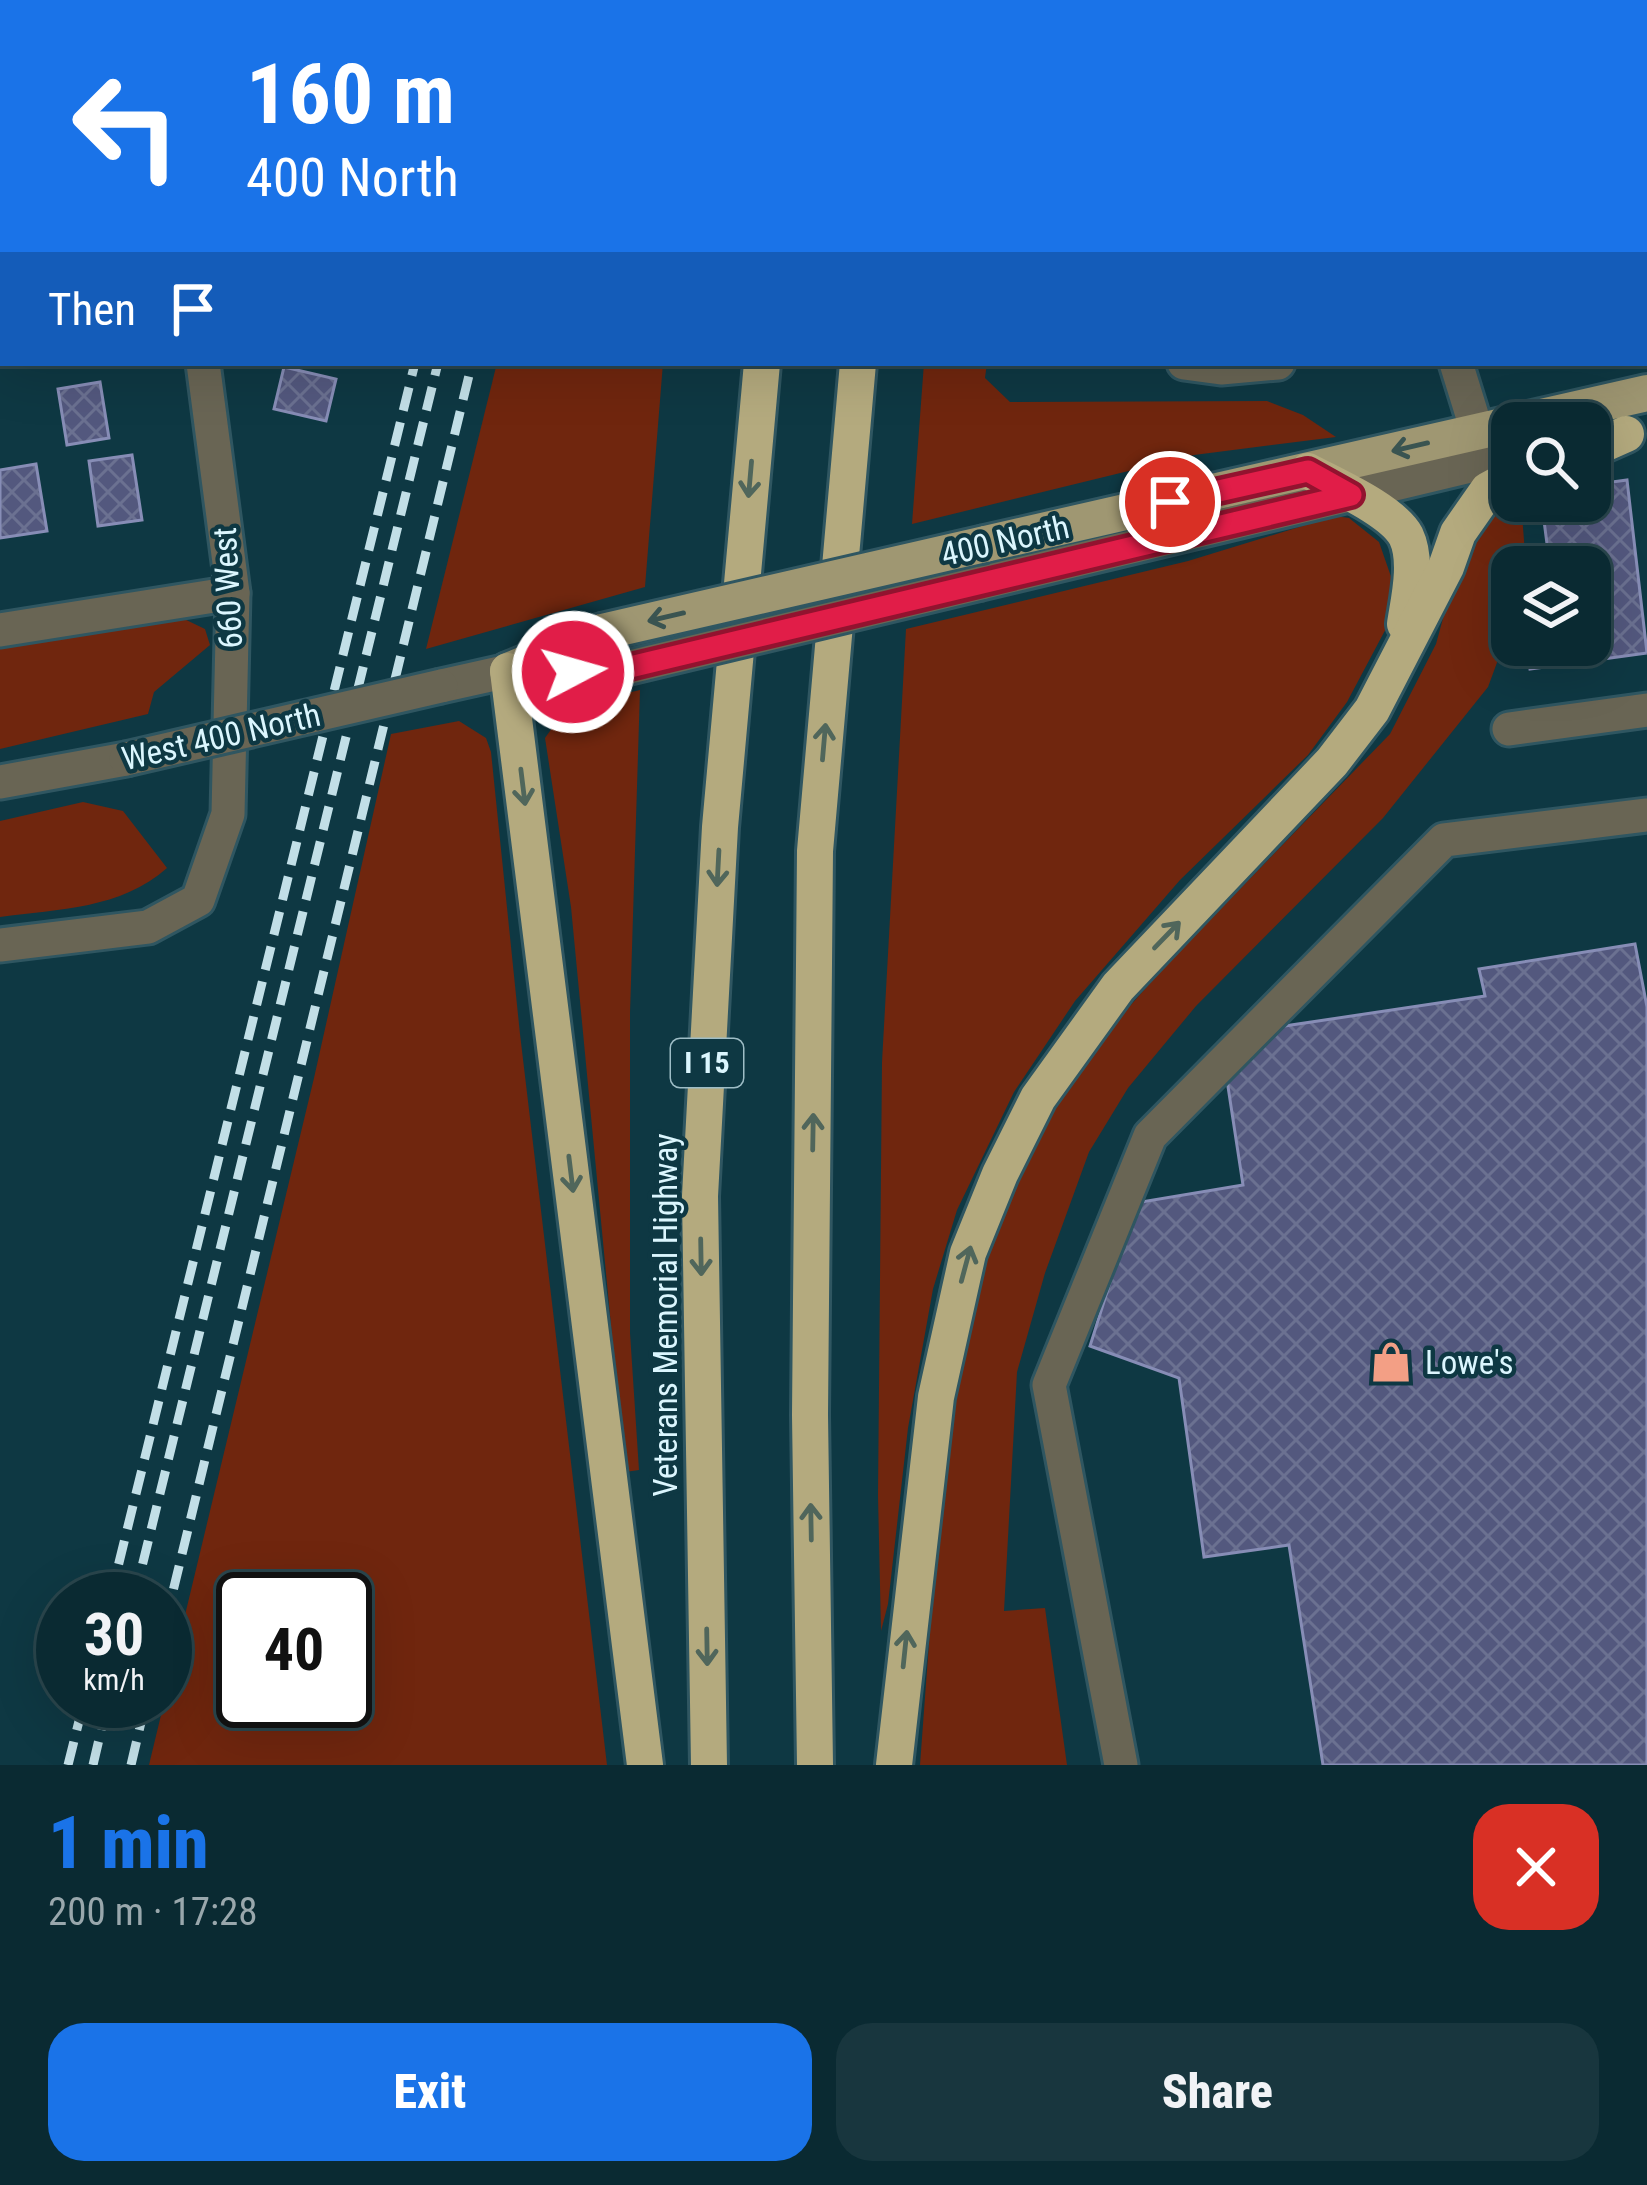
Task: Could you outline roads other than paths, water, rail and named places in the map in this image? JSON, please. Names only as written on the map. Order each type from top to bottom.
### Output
[{"type":"highway","name":"Veterans Memorial Highway","points":[[709,1765],[700,1196],[720,827],[762,366]]},
{"type":"highway","points":[[815,1765],[810,1391],[815,851],[858,366]]},
{"type":"highway","points":[[1308,471],[1380,511],[1406,536],[1412,577],[1401,657]]},
{"type":"highway","points":[[894,1765],[936,1397],[968,1252],[1000,1174],[1037,1098],[1118,987],[1332,762],[1372,710],[1465,521],[1491,488]]},
{"type":"highway","points":[[508,671],[645,1765]]},
{"type":"main road","name":"400 North","points":[[508,671],[602,632],[1647,393]]},
{"type":"street","name":"660 West","points":[[0,945],[148,927],[197,900],[228,814],[233,593],[203,366]]},
{"type":"street","points":[[1206,366],[1244,366]]},
{"type":"street","points":[[1457,366],[1478,431]]},
{"type":"street","name":"400 North","points":[[441,686],[508,671],[605,673],[1491,462]]},
{"type":"street","points":[[0,630],[233,593]]},
{"type":"street","name":"West 400 North","points":[[0,782],[127,759],[441,686]]},
{"type":"street","points":[[1509,729],[1647,710]]},
{"type":"street","points":[[1121,1765],[1049,1385],[1150,1136],[1444,840],[1647,815]]},
{"type":"railway","points":[[117,1572],[414,366]]},
{"type":"railway","points":[[141,1572],[437,366]]},
{"type":"railway","points":[[178,1572],[471,366]]},
{"type":"railway","points":[[68,1765],[77,1728]]},
{"type":"railway","points":[[93,1765],[102,1728]]},
{"type":"railway","points":[[131,1765],[140,1728]]},
{"type":"place","name":"Lowe's","points":[[1391,1362]]}]
